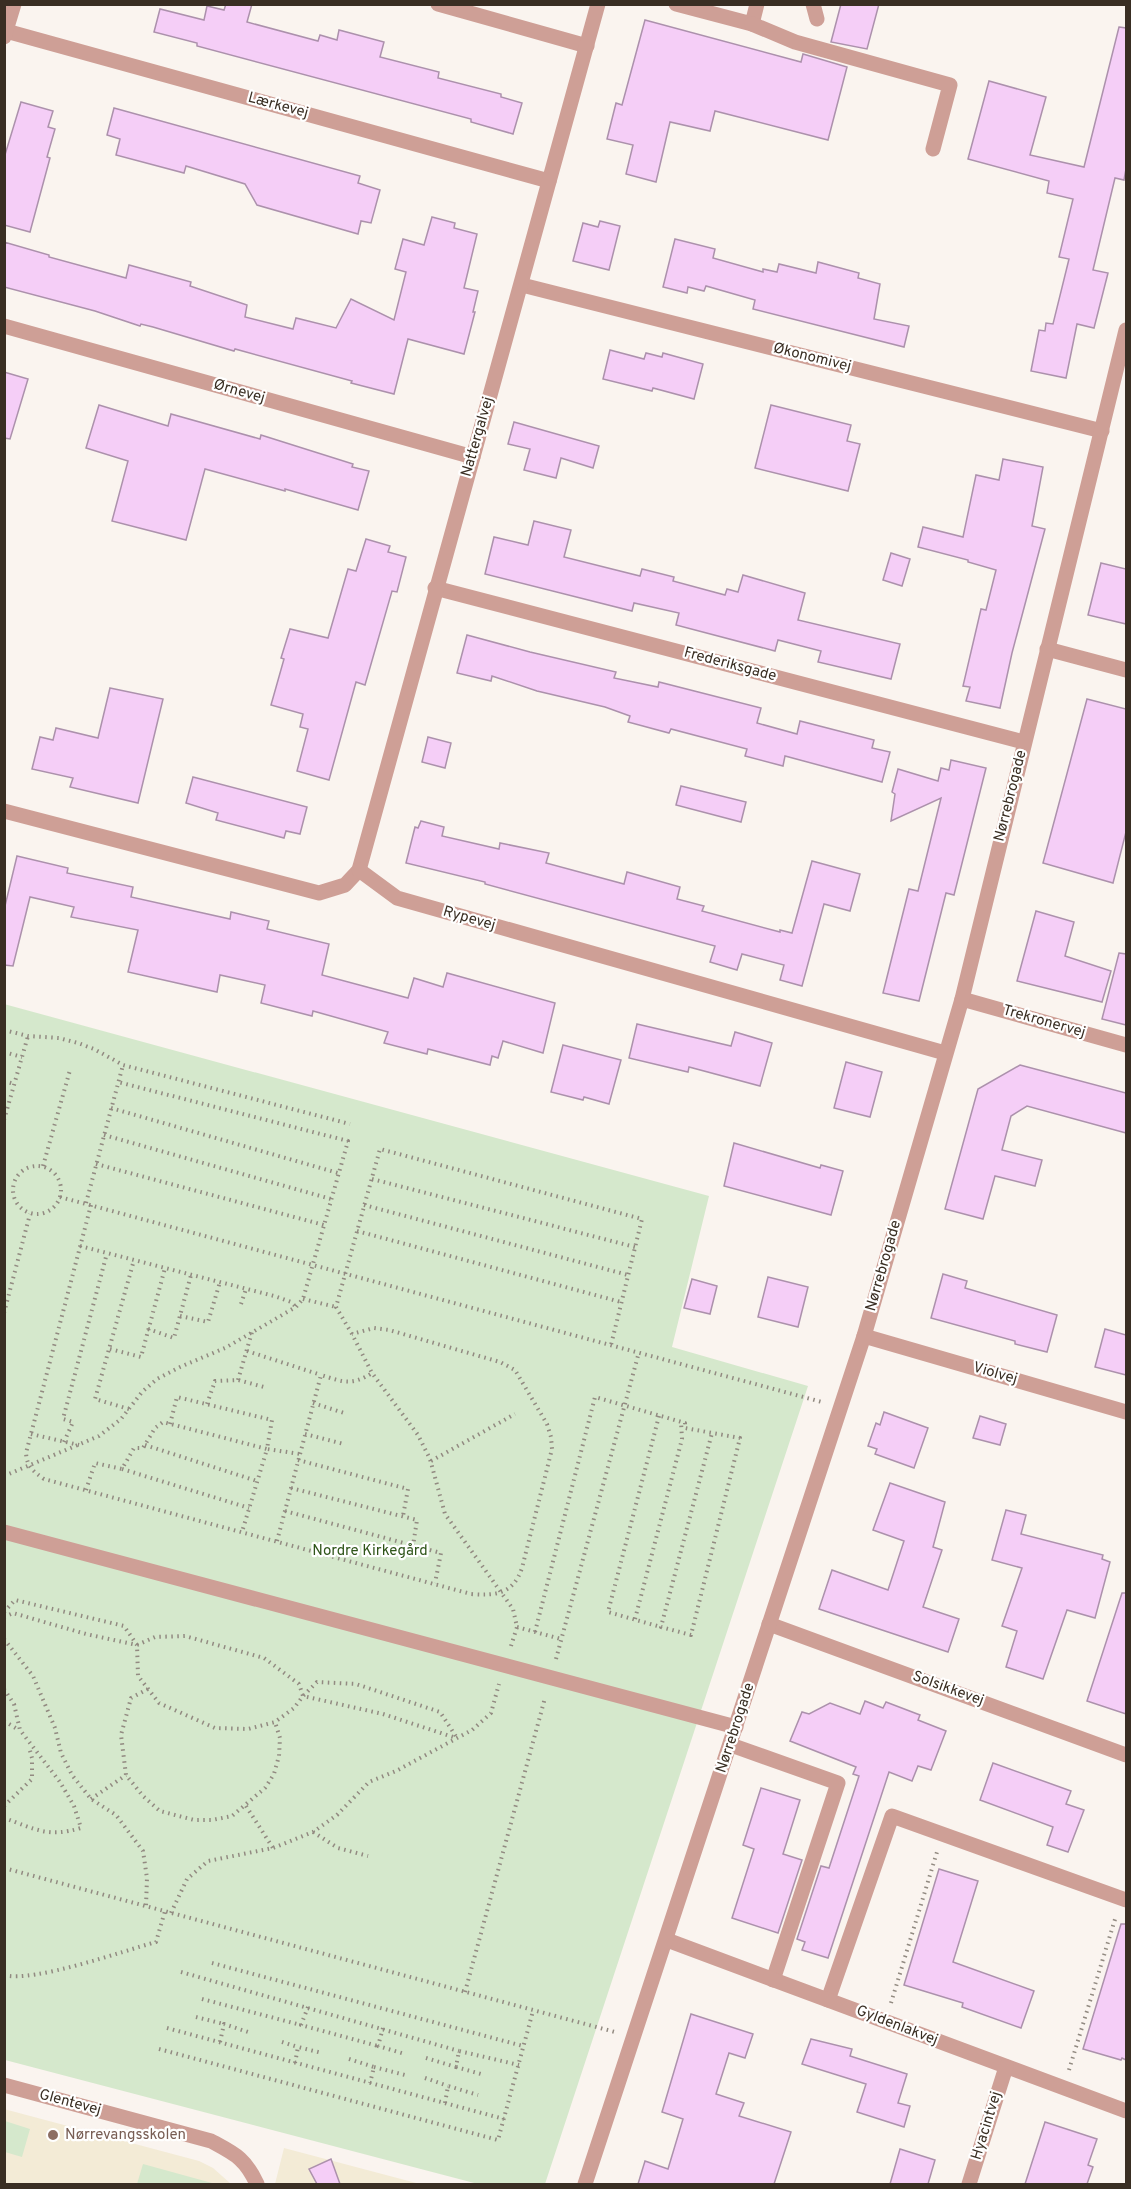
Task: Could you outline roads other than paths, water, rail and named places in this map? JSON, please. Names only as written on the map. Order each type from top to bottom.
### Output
[{"type":"street","points":[[5,34],[14,4]]},
{"type":"street","points":[[438,4],[587,46]]},
{"type":"street","name":"Nattergalvej","points":[[359,870],[598,4]]},
{"type":"street","points":[[676,4],[752,24],[795,42],[950,85],[933,149]]},
{"type":"street","points":[[752,24],[757,4]]},
{"type":"street","name":"Lærkevej","points":[[5,34],[549,181]]},
{"type":"street","name":"Økonomivej","points":[[522,285],[1102,431]]},
{"type":"street","name":"Ørnevej","points":[[4,326],[473,458]]},
{"type":"street","name":"Nørrebrogade","points":[[585,2184],[864,1336],[962,999],[1126,330]]},
{"type":"street","name":"Frederiksgade","points":[[435,588],[1024,742]]},
{"type":"street","points":[[1047,649],[1126,670]]},
{"type":"street","points":[[4,811],[320,893],[345,885],[359,870]]},
{"type":"street","name":"Rypevej","points":[[359,870],[397,898],[945,1053]]},
{"type":"street","name":"Trekronervej","points":[[962,999],[1126,1045]]},
{"type":"street","name":"Violvej","points":[[864,1336],[1126,1412]]},
{"type":"street","points":[[4,1532],[736,1727]]},
{"type":"street","name":"Solsikkevej","points":[[769,1624],[1126,1755]]},
{"type":"street","points":[[730,1745],[838,1783],[773,1980]]},
{"type":"street","points":[[828,2000],[892,1816],[1124,1899]]},
{"type":"street","name":"Gyldenlakvej","points":[[667,1940],[1126,2111]]},
{"type":"street","name":"Hyacintvej","points":[[969,2184],[1006,2067]]},
{"type":"street","name":"Glentevej","points":[[4,2085],[211,2141],[239,2156],[257,2184]]},
{"type":"place","name":"Nørrevangsskolen","points":[[53,2135]]},
{"type":"park label","name":"Nordre Kirkegård","points":[[370,1551]]}]
